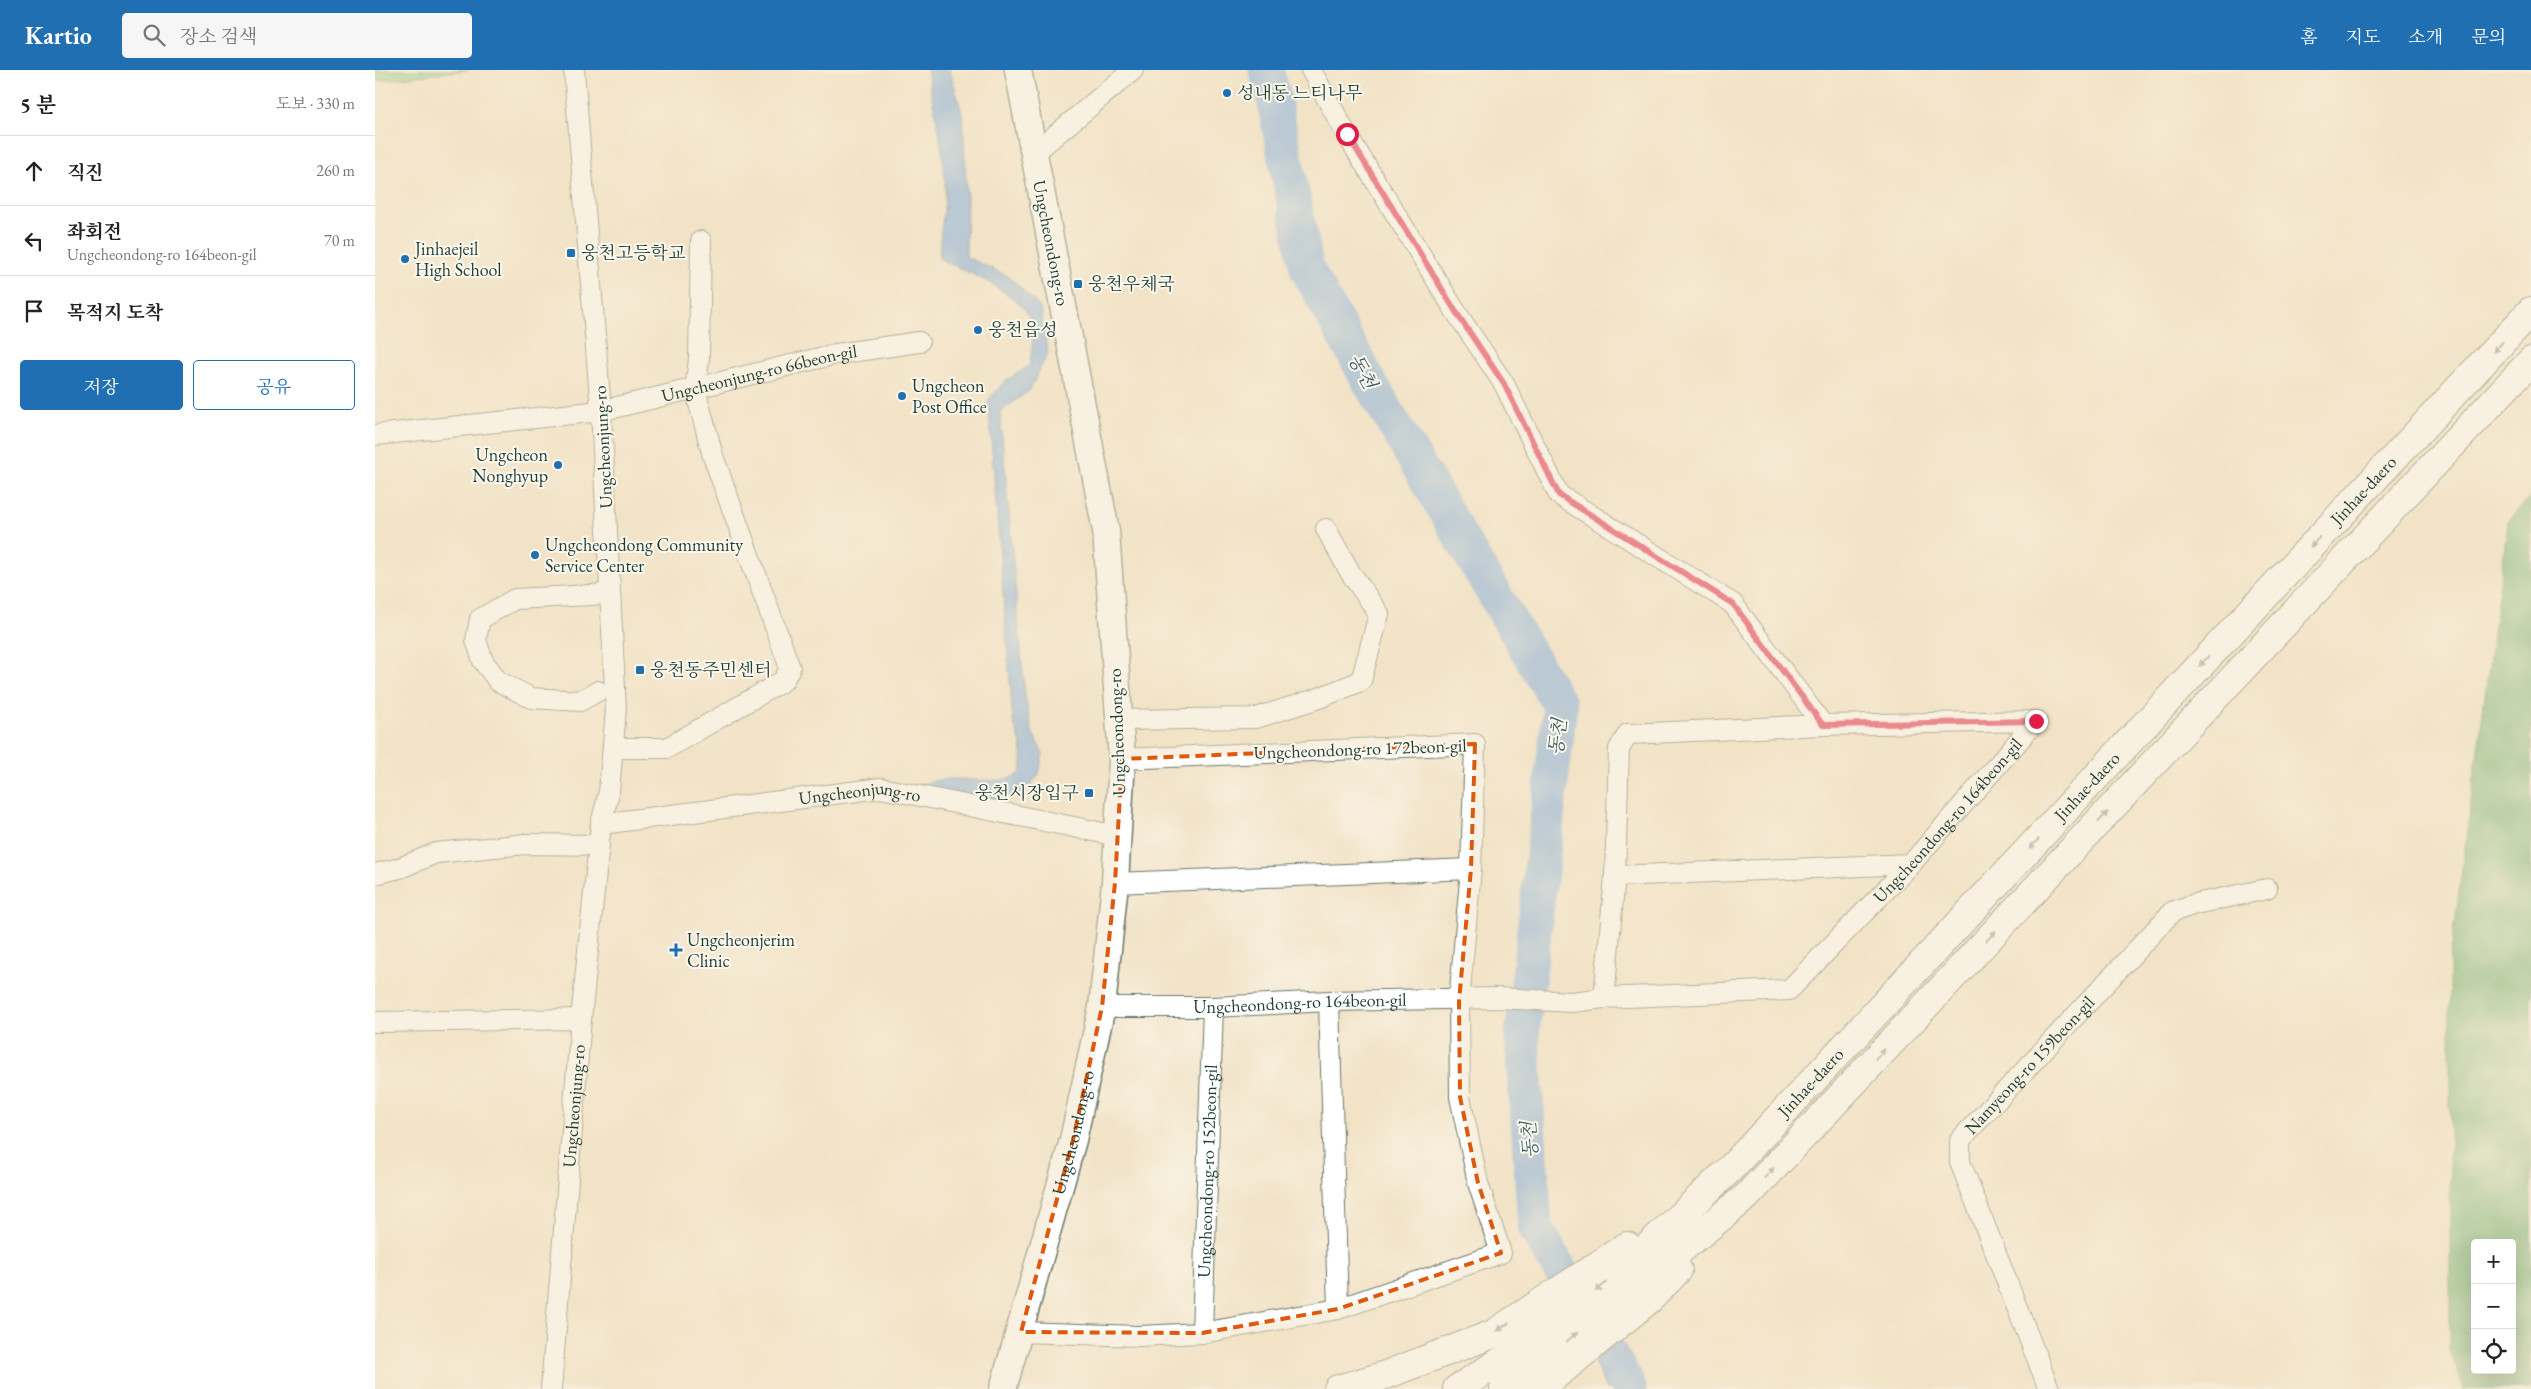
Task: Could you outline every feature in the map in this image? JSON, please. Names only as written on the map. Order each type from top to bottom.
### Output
[{"type":"highway","name":"Jinhae-daero","points":[[1636,1249],[1732,1167],[2531,311]]},
{"type":"highway","name":"Jinhae-daero","points":[[1540,1380],[1645,1291],[1747,1196],[2531,361]]},
{"type":"highway","points":[[1338,1389],[1380,1377],[1493,1334],[1544,1301],[1636,1249]]},
{"type":"highway","points":[[1457,1389],[1545,1332],[1636,1249]]},
{"type":"highway","points":[[1504,1389],[1540,1380]]},
{"type":"main road","name":"Ungcheondong-ro","points":[[1003,1389],[1021,1332],[1073,1140],[1102,1007],[1115,883],[1122,758],[1106,531],[1018,70]]},
{"type":"street","name":"Ungcheonjung-ro","points":[[551,1389],[581,1019],[601,824],[609,792],[616,709],[601,411],[574,70]]},
{"type":"street","points":[[1034,153],[1133,70]]},
{"type":"street","points":[[1311,70],[1347,134],[1456,312],[1504,384],[1559,495],[1733,604],[1823,725]]},
{"type":"street","points":[[613,748],[667,748],[783,682],[790,668],[713,456],[695,389],[699,359],[701,241]]},
{"type":"street","name":"Ungcheonjung-ro 66beon-gil","points":[[375,436],[601,411],[836,354],[919,342]]},
{"type":"street","points":[[1118,720],[1256,718],[1319,698],[1361,681],[1379,614],[1350,572],[1326,529]]},
{"type":"street","points":[[598,691],[580,701],[531,698],[498,681],[483,661],[476,640],[480,619],[515,599],[610,594]]},
{"type":"street","name":"Ungcheondong-ro 164beon-gil","points":[[1102,1007],[1213,1007],[1329,1001],[1459,1001],[1498,998],[1572,1002],[1604,998],[1789,990],[1911,864],[2036,721],[1823,725],[1628,734],[1619,749],[1615,876],[1604,998]]},
{"type":"street","name":"Ungcheondong-ro 172beon-gil","points":[[1122,758],[1475,744],[1471,868],[1459,1001]]},
{"type":"street","name":"Ungcheonjung-ro","points":[[601,824],[881,788],[1117,836]]},
{"type":"street","points":[[375,874],[400,868],[436,853],[526,844],[599,846]]},
{"type":"street","points":[[1615,876],[1911,864]]},
{"type":"street","points":[[1115,883],[1471,868]]},
{"type":"street","name":"Namyeong-ro 159beon-gil","points":[[2049,1389],[1960,1162],[1960,1140],[2172,912],[2195,904],[2267,889]]},
{"type":"street","points":[[1329,1001],[1337,1309]]},
{"type":"street","points":[[1021,1332],[1139,1336],[1202,1333],[1337,1309],[1501,1254],[1478,1183],[1459,1097],[1459,1001]]},
{"type":"street","name":"Ungcheondong-ro 152beon-gil","points":[[1202,1333],[1213,1007]]},
{"type":"street","points":[[375,1022],[581,1019]]},
{"type":"highlighted area","points":[[1475,744],[1471,869],[1459,1001],[1460,1097],[1478,1183],[1501,1253],[1338,1309],[1202,1333],[1021,1332],[1073,1140],[1102,1007],[1115,883],[1122,759]]},
{"type":"green space","points":[[375,70],[469,70],[375,81]]},
{"type":"green space","points":[[2531,496],[2531,1389],[2464,1389],[2450,1351],[2450,961],[2508,521]]},
{"type":"water","points":[[927,70],[950,70],[963,117],[967,200],[966,257],[1010,277],[1040,307],[1048,353],[1030,390],[1000,412],[1025,695],[1032,731],[1043,754],[1039,775],[1024,792],[998,800],[912,786],[945,779],[994,780],[1020,774],[1022,754],[1013,722],[988,400],[1004,382],[1030,365],[1033,335],[1028,315],[1008,295],[940,259],[945,180],[940,138]]},
{"type":"water","points":[[1535,1227],[1626,1381],[1629,1389],[1606,1389]]},
{"type":"waterway","name":"동천","points":[[1266,70],[1272,90],[1307,269],[1374,390],[1560,706],[1522,1035],[1535,1227],[1629,1389]]},
{"type":"place","name":"성내동 느티나무","points":[[1227,93]]},
{"type":"place","name":"웅천고등학교","points":[[571,253]]},
{"type":"place","name":"Jinhaejeil High School","points":[[405,259]]},
{"type":"place","name":"웅천우체국","points":[[1078,284]]},
{"type":"place","name":"웅천읍성","points":[[978,330]]},
{"type":"place","name":"Ungcheon Post Office","points":[[902,396]]},
{"type":"place","name":"Ungcheon Nonghyup","points":[[558,465]]},
{"type":"place","name":"Ungcheondong Community Service Center","points":[[535,555]]},
{"type":"place","name":"웅천동주민센터","points":[[640,670]]},
{"type":"place","name":"웅천시장입구","points":[[1089,793]]},
{"type":"place","name":"Ungcheonjerim Clinic","points":[[676,950]]},
{"type":"route","points":[[1347,134],[1456,312],[1504,384],[1559,495],[1733,604],[1823,725],[2036,721]]}]
